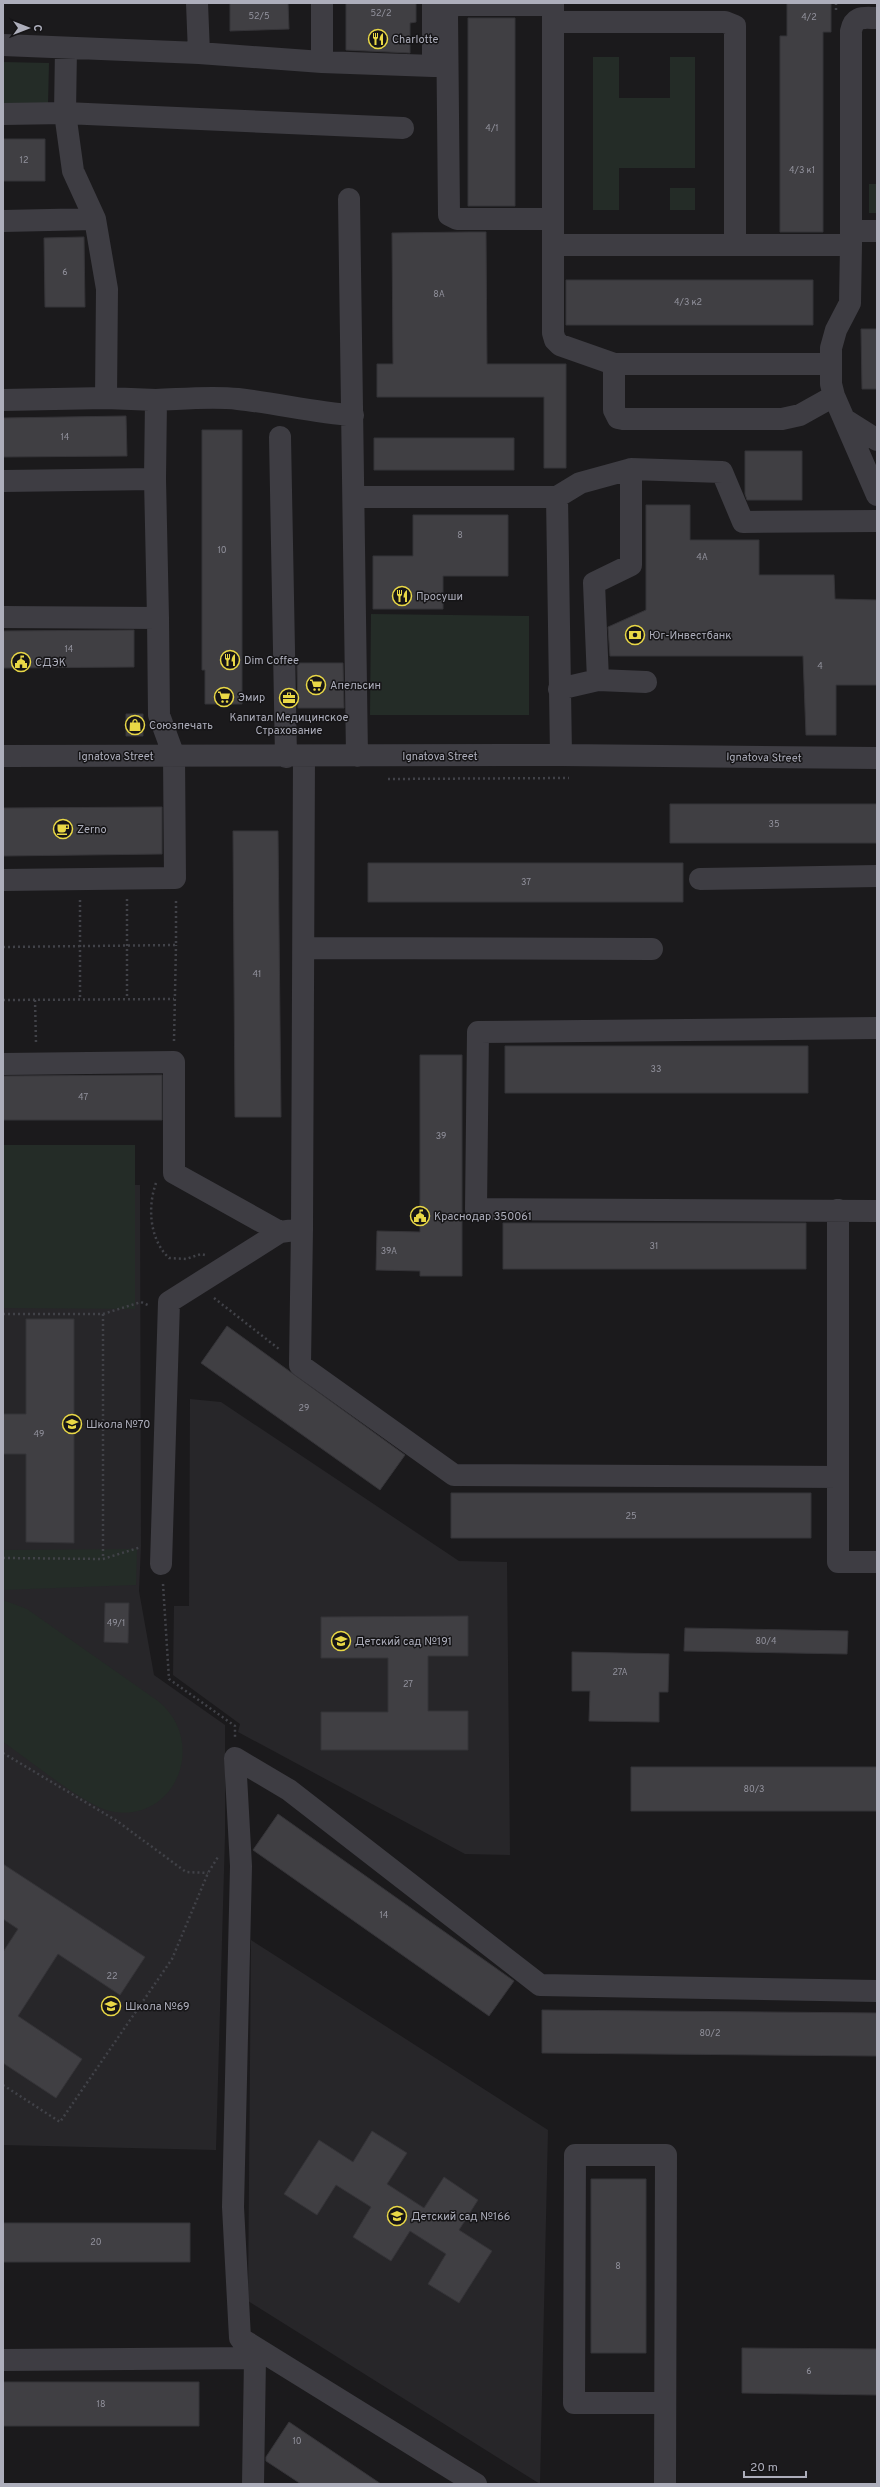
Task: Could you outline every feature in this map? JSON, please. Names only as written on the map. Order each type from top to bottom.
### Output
[{"type":"street","points":[[197,3],[199,53]]},
{"type":"street","points":[[322,3],[322,62]]},
{"type":"street","points":[[3,45],[199,53],[322,62],[433,66],[433,3]]},
{"type":"street","points":[[553,219],[457,219],[452,218],[448,210],[448,9],[452,5],[553,10],[725,22],[735,26],[735,245]]},
{"type":"street","points":[[553,10],[553,333],[556,340],[560,345],[614,364],[831,364]]},
{"type":"street","points":[[877,18],[857,19],[853,22],[851,30],[850,303],[833,338],[831,364],[834,396],[877,495]]},
{"type":"street","points":[[66,48],[65,113],[73,171],[95,219],[107,289],[106,398]]},
{"type":"street","points":[[3,114],[65,113],[404,128]]},
{"type":"street","points":[[349,199],[355,497],[357,756]]},
{"type":"street","points":[[3,221],[95,219]]},
{"type":"street","points":[[553,245],[735,245],[851,238],[877,231]]},
{"type":"street","points":[[614,364],[614,410],[618,418],[622,419],[782,419],[800,415],[834,396]]},
{"type":"street","points":[[3,400],[106,398],[156,400],[236,399],[293,406],[331,414],[353,414]]},
{"type":"street","points":[[3,880],[176,878],[174,756],[159,715],[155,479],[156,400]]},
{"type":"street","points":[[844,419],[877,440]]},
{"type":"street","points":[[280,438],[304,948],[300,1365],[454,1475],[838,1478]]},
{"type":"street","points":[[355,497],[556,497],[580,483],[631,469],[722,472],[743,522],[877,521]]},
{"type":"street","points":[[598,680],[594,583],[631,565],[631,469]]},
{"type":"street","points":[[3,481],[155,479]]},
{"type":"street","points":[[556,497],[561,755]]},
{"type":"street","points":[[3,617],[158,618]]},
{"type":"street","points":[[559,689],[598,680],[646,682]]},
{"type":"street","name":"Ignatova Street","points":[[3,756],[561,755],[877,758]]},
{"type":"street","points":[[700,878],[877,876]]},
{"type":"street","points":[[304,948],[652,949]]},
{"type":"street","points":[[877,1028],[478,1032],[476,1209],[877,1211]]},
{"type":"street","points":[[3,1064],[174,1062],[174,1172],[280,1232]]},
{"type":"street","points":[[838,1210],[838,1562],[877,1562]]},
{"type":"street","points":[[161,1564],[169,1302],[280,1232],[302,1229]]},
{"type":"street","points":[[235,1758],[241,1866],[232,2207],[240,2338],[255,2358],[253,2484]]},
{"type":"street","points":[[235,1758],[289,1790],[540,1985],[877,1991]]},
{"type":"street","points":[[224,1848],[238,1829]]},
{"type":"street","points":[[665,2403],[574,2403],[575,2155],[666,2155],[665,2484]]},
{"type":"street","points":[[240,2338],[476,2484]]},
{"type":"street","points":[[3,2360],[255,2358]]},
{"type":"path","points":[[127,878],[127,999]]},
{"type":"path","points":[[174,1062],[176,878]]},
{"type":"path","points":[[80,879],[80,1000]]},
{"type":"path","points":[[3,947],[176,945]]},
{"type":"path","points":[[3,1000],[174,999]]},
{"type":"path","points":[[35,1000],[36,1064]]},
{"type":"path","points":[[174,1172],[165,1174],[157,1179],[154,1189],[152,1228],[156,1242],[169,1258],[186,1259],[201,1254],[230,1264]]},
{"type":"path","points":[[196,1284],[300,1365]]},
{"type":"path","points":[[3,1314],[103,1314],[141,1302],[169,1313]]},
{"type":"path","points":[[103,1314],[103,1559]]},
{"type":"path","points":[[3,1558],[103,1559],[141,1546],[161,1564],[169,1680],[235,1726],[235,1758]]},
{"type":"path","points":[[3,1753],[117,1821],[186,1872],[208,1873]]},
{"type":"path","points":[[3,2085],[60,2122],[172,1959],[208,1873],[224,1848]]},
{"type":"shaded area","points":[[593,57],[619,57],[619,98],[670,98],[670,57],[695,57],[695,168],[619,168],[619,210],[593,210]]},
{"type":"shaded area","points":[[3,62],[49,63],[48,105],[3,104]]},
{"type":"shaded area","points":[[869,184],[877,184],[877,213],[869,213]]},
{"type":"shaded area","points":[[670,188],[695,188],[695,210],[670,210]]},
{"type":"shaded area","points":[[371,614],[529,616],[529,715],[370,715]]},
{"type":"shaded area","points":[[3,1145],[135,1145],[135,1309],[3,1308]]},
{"type":"shaded area","name":"Школа №69","points":[[3,1184],[140,1185],[141,1546],[139,1591],[154,1675],[225,1725],[225,1836],[216,2150],[3,2145]]},
{"type":"shaded area","name":"Детский сад №191","points":[[190,1399],[221,1402],[459,1561],[507,1562],[510,1855],[465,1854],[238,1732],[240,1724],[173,1675],[174,1606],[189,1606]]},
{"type":"shaded area","points":[[137,1549],[136,1585],[3,1590],[3,1550]]},
{"type":"shaded area","points":[[3,1600],[27,1609],[158,1701],[173,1718],[181,1737],[182,1758],[178,1777],[167,1793],[152,1805],[133,1812],[110,1811],[99,1807],[56,1781],[3,1742]]},
{"type":"shaded area","name":"Детский сад №166","points":[[251,1940],[548,2130],[540,2484],[248,2301]]},
{"type":"building","points":[[230,3],[288,3],[289,29],[230,31]]},
{"type":"building","points":[[346,3],[416,3],[416,22],[410,23],[410,53],[346,50]]},
{"type":"building","points":[[787,3],[831,3],[831,32],[823,32],[823,232],[780,232],[780,36],[787,36]]},
{"type":"building","points":[[468,18],[515,18],[515,206],[468,206]]},
{"type":"building","points":[[3,139],[45,139],[45,181],[3,181]]},
{"type":"building","points":[[486,232],[487,364],[566,364],[566,468],[544,468],[544,397],[377,397],[377,364],[393,364],[392,233]]},
{"type":"building","points":[[84,237],[85,307],[45,307],[44,238]]},
{"type":"building","points":[[566,280],[813,280],[813,325],[566,325]]},
{"type":"building","points":[[861,329],[877,329],[877,389],[862,389]]},
{"type":"building","points":[[126,416],[127,456],[3,457],[3,418]]},
{"type":"building","points":[[202,430],[242,430],[242,704],[205,704],[205,670],[202,670]]},
{"type":"building","points":[[374,438],[514,438],[514,470],[374,470]]},
{"type":"building","points":[[745,451],[802,451],[802,500],[747,500],[745,494]]},
{"type":"building","points":[[646,505],[690,505],[690,540],[759,540],[759,575],[834,575],[835,599],[877,600],[877,685],[836,685],[836,735],[806,735],[803,656],[610,656],[608,627],[646,610]]},
{"type":"building","points":[[413,515],[508,515],[508,576],[443,576],[443,609],[373,609],[373,556],[413,556]]},
{"type":"building","points":[[134,630],[134,667],[3,668],[3,631]]},
{"type":"building","name":"Апельсин","points":[[297,663],[343,663],[344,708],[298,708]]},
{"type":"building","name":"Союзпечать","points":[[126,714],[143,714],[143,736],[126,736]]},
{"type":"building","points":[[670,804],[877,804],[877,843],[670,843]]},
{"type":"building","points":[[162,807],[162,854],[3,856],[3,808]]},
{"type":"building","points":[[233,831],[278,831],[281,1117],[235,1117]]},
{"type":"building","points":[[368,863],[683,863],[683,902],[368,902]]},
{"type":"building","points":[[505,1046],[808,1046],[808,1093],[505,1093]]},
{"type":"building","points":[[420,1055],[462,1055],[462,1276],[420,1276],[420,1271],[376,1270],[377,1231],[420,1232]]},
{"type":"building","points":[[162,1075],[162,1120],[3,1120],[3,1076]]},
{"type":"building","points":[[503,1223],[806,1223],[806,1269],[503,1269]]},
{"type":"building","points":[[26,1319],[74,1319],[74,1543],[26,1542],[26,1454],[3,1454],[3,1414],[26,1414]]},
{"type":"building","points":[[227,1326],[405,1455],[380,1490],[201,1363]]},
{"type":"building","points":[[451,1493],[811,1493],[811,1538],[451,1538]]},
{"type":"building","points":[[105,1603],[129,1603],[128,1643],[104,1642]]},
{"type":"building","points":[[468,1616],[468,1656],[428,1656],[428,1711],[468,1711],[468,1750],[321,1750],[321,1712],[388,1712],[388,1658],[321,1658],[321,1617]]},
{"type":"building","points":[[685,1628],[848,1631],[847,1654],[684,1651]]},
{"type":"building","points":[[572,1652],[669,1654],[668,1692],[659,1692],[659,1722],[589,1721],[590,1691],[572,1691]]},
{"type":"building","points":[[631,1767],[877,1767],[877,1811],[631,1811]]},
{"type":"building","points":[[278,1814],[514,1981],[489,2016],[253,1850]]},
{"type":"building","points":[[3,1864],[145,1957],[120,1995],[58,1954],[18,2016],[82,2059],[56,2098],[3,2063],[3,1952],[18,1929],[3,1919]]},
{"type":"building","points":[[542,2010],[877,2013],[877,2056],[542,2053]]},
{"type":"building","points":[[372,2131],[407,2153],[387,2184],[424,2208],[444,2177],[478,2200],[459,2230],[492,2251],[459,2303],[428,2284],[446,2254],[410,2231],[391,2261],[353,2237],[371,2207],[336,2185],[317,2215],[284,2194],[319,2140],[353,2162]]},
{"type":"building","points":[[591,2179],[646,2179],[646,2353],[591,2353]]},
{"type":"building","points":[[3,2223],[190,2223],[190,2262],[3,2262]]},
{"type":"building","points":[[742,2348],[877,2349],[877,2395],[742,2393]]},
{"type":"building","points":[[3,2382],[199,2382],[199,2426],[3,2426]]},
{"type":"building","points":[[289,2422],[381,2484],[301,2484],[266,2461],[266,2457]]},
{"type":"place","name":"Charlotte","points":[[378,39]]},
{"type":"place","name":"Просуши","points":[[402,596]]},
{"type":"place","name":"Юг-Инвестбанк","points":[[635,635]]},
{"type":"place","name":"Dim Coffee","points":[[230,660]]},
{"type":"place","name":"СДЭК","points":[[21,662]]},
{"type":"place","name":"Апельсин","points":[[316,685]]},
{"type":"place","name":"Эмир","points":[[224,697]]},
{"type":"place","name":"Капитал Медицинское Страхование","points":[[289,698]]},
{"type":"place","name":"Союзпечать","points":[[135,725]]},
{"type":"place","name":"Zerno","points":[[63,829]]},
{"type":"place","name":"Краснодар 350061","points":[[420,1216]]},
{"type":"place","name":"Школа №70","points":[[72,1424]]},
{"type":"place","name":"Детский сад №191","points":[[341,1641]]},
{"type":"place","name":"Школа №69","points":[[111,2006]]},
{"type":"place","name":"Детский сад №166","points":[[397,2216]]}]
